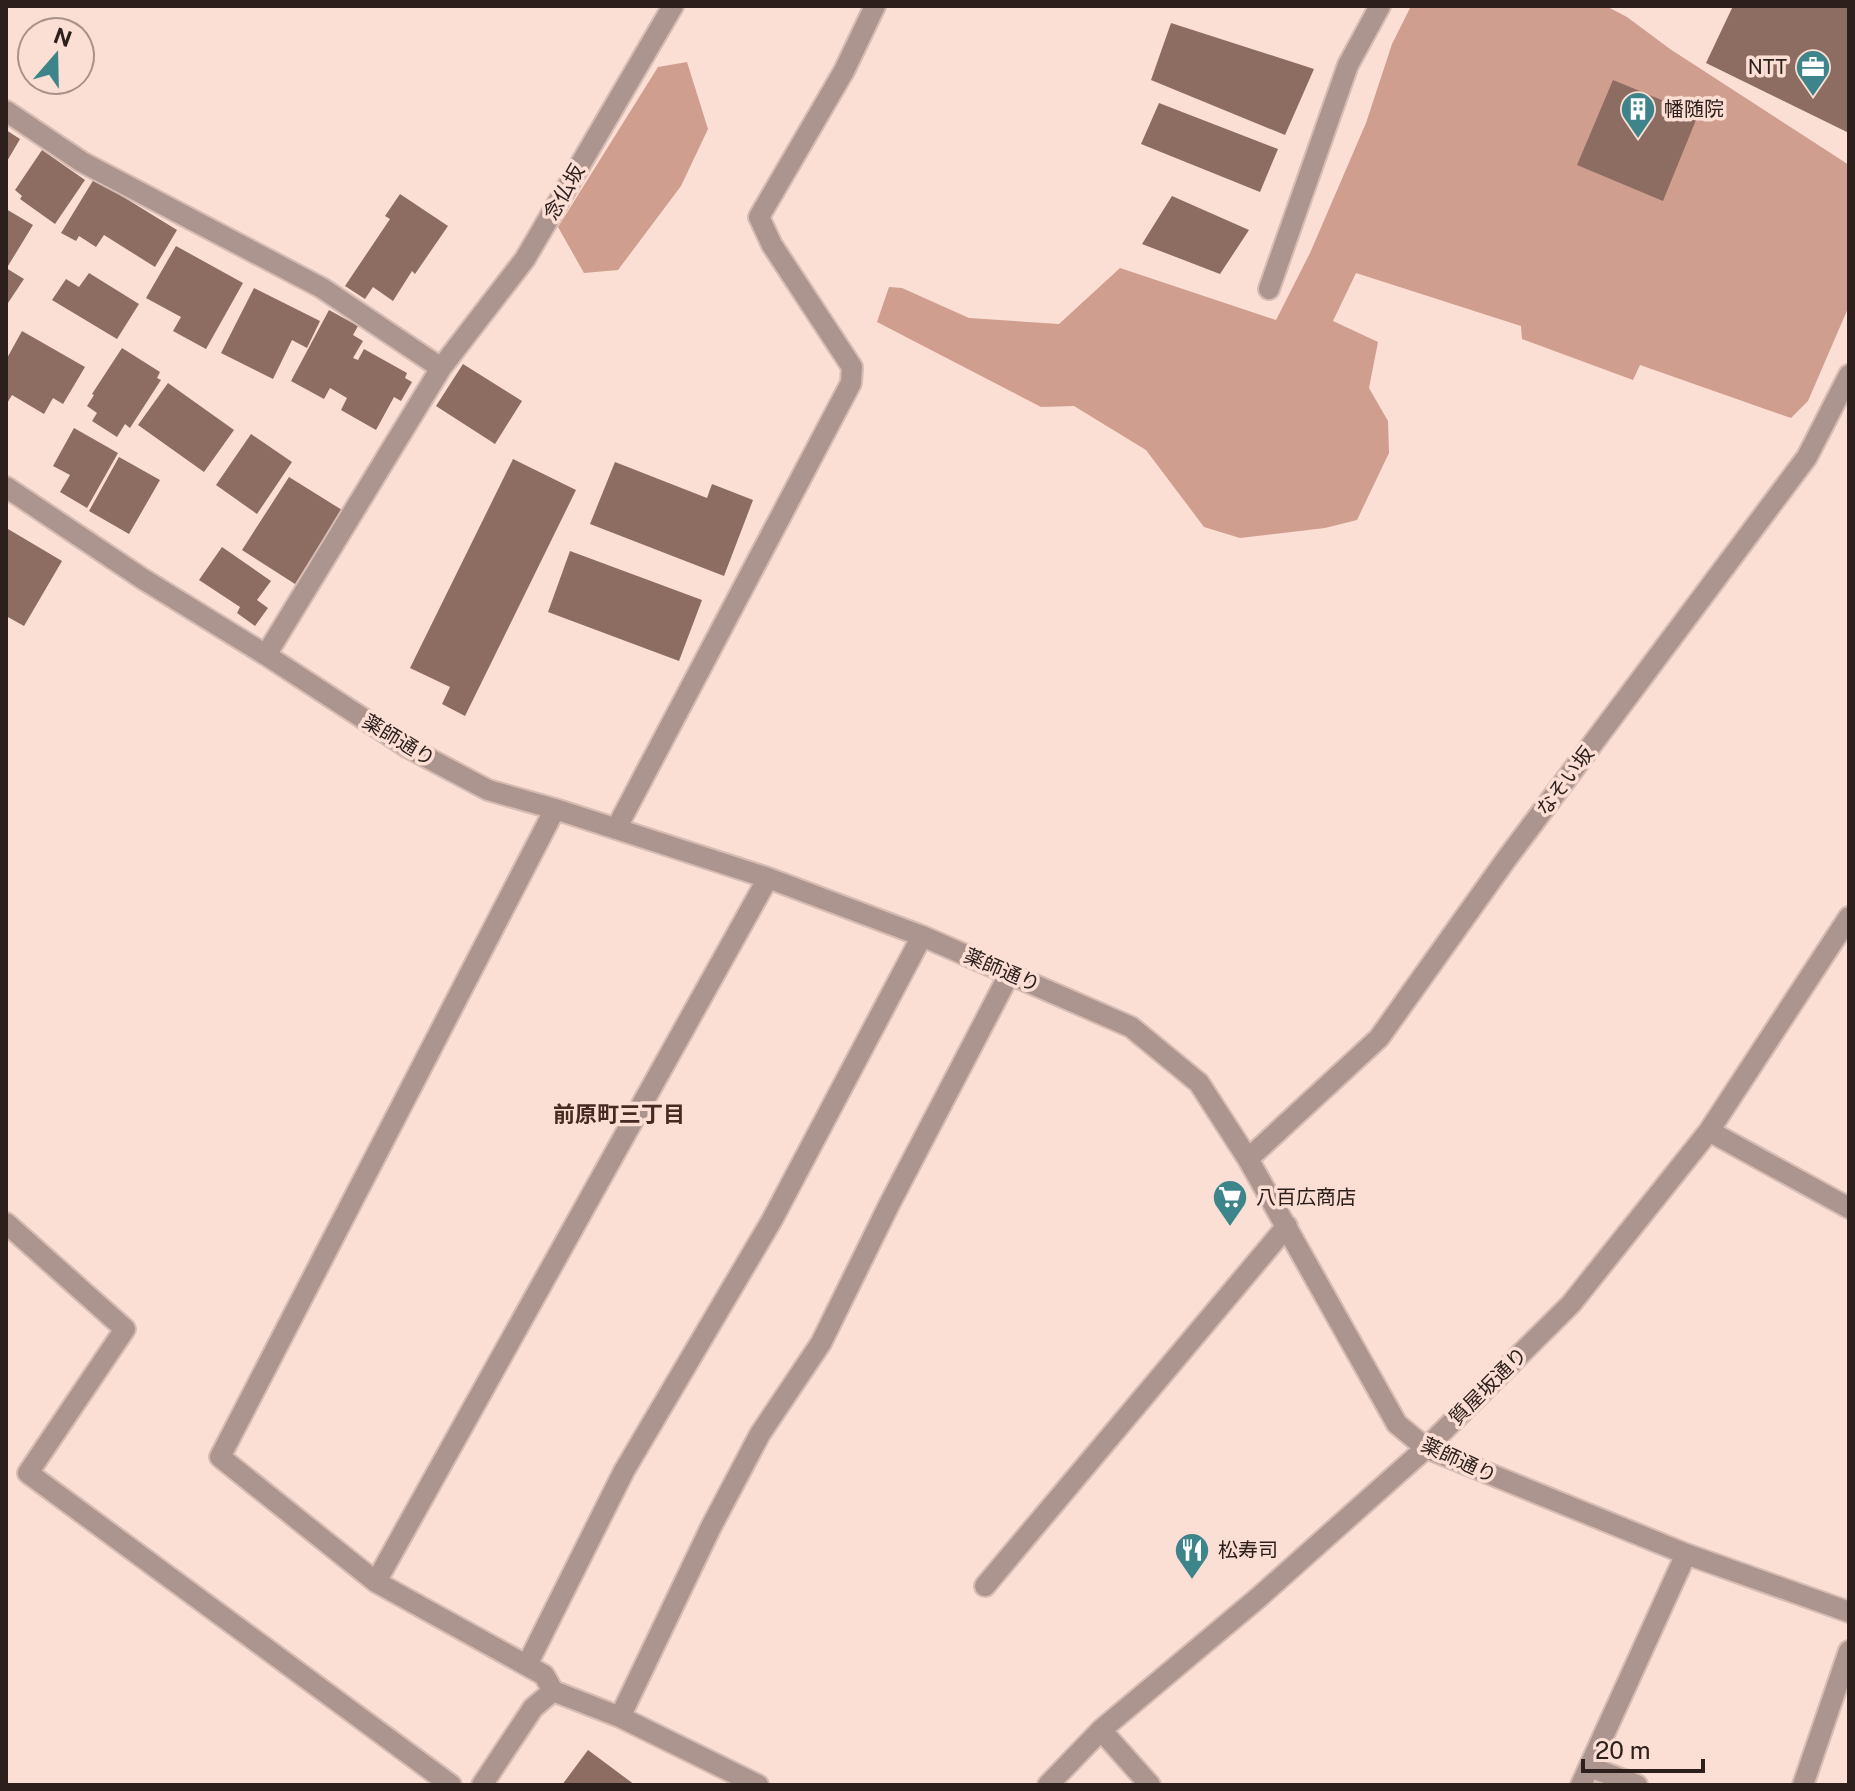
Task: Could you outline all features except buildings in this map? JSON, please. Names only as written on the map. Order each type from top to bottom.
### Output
[{"type":"street","name":"念仏坂","points":[[266,655],[441,368],[525,259],[673,6]]},
{"type":"street","points":[[616,829],[851,383],[852,367],[772,245],[759,217],[844,71],[875,6]]},
{"type":"street","points":[[1269,289],[1348,65],[1380,6]]},
{"type":"street","points":[[6,111],[82,162],[322,288],[441,368]]},
{"type":"street","name":"なそい坂","points":[[1248,1159],[1379,1038],[1505,861],[1807,457],[1849,375]]},
{"type":"street","name":"薬師通り","points":[[6,487],[143,579],[407,747],[488,790],[768,878],[922,936],[1131,1027],[1199,1083],[1287,1226],[1397,1424],[1426,1448],[1686,1554],[1849,1611]]},
{"type":"street","points":[[555,809],[220,1457],[376,1582],[544,1675],[553,1691],[620,1717],[758,1785]]},
{"type":"street","points":[[376,1582],[768,878]]},
{"type":"street","name":"質屋坂通り","points":[[1048,1785],[1101,1730],[1258,1598],[1426,1448],[1571,1304],[1709,1131],[1849,917]]},
{"type":"street","points":[[527,1665],[624,1471],[772,1220],[922,936]]},
{"type":"street","points":[[620,1717],[711,1527],[760,1434],[821,1343],[1010,973]]},
{"type":"street","points":[[1709,1131],[1849,1208]]},
{"type":"street","points":[[6,1223],[125,1329],[28,1473],[451,1785]]},
{"type":"street","points":[[985,1586],[1287,1226]]},
{"type":"street","points":[[1637,1785],[1585,1776],[1686,1554]]},
{"type":"street","points":[[1803,1785],[1849,1651]]},
{"type":"street","points":[[482,1785],[533,1708],[553,1691]]},
{"type":"street","points":[[1101,1730],[1150,1785]]},
{"type":"shaded area","points":[[1411,6],[1606,6],[1849,165],[1849,306],[1808,401],[1791,418],[1640,365],[1633,380],[1522,339],[1521,326],[1356,273],[1333,321],[1378,342],[1369,388],[1388,421],[1389,453],[1357,520],[1325,528],[1240,538],[1204,527],[1146,450],[1074,406],[1041,407],[877,322],[889,287],[902,288],[969,318],[1059,324],[1120,268],[1276,320],[1310,253],[1366,123],[1392,44]]},
{"type":"shaded area","points":[[687,62],[708,129],[681,186],[618,270],[584,273],[558,227],[658,67]]},
{"type":"place","name":"NTT","points":[[1813,98]]},
{"type":"place","name":"幡随院","points":[[1638,140]]},
{"type":"place","name":"八百広商店","points":[[1230,1228]]},
{"type":"place","name":"松寿司","points":[[1192,1581]]},
{"type":"district","name":"前原町三丁目","points":[[619,1114]]}]
